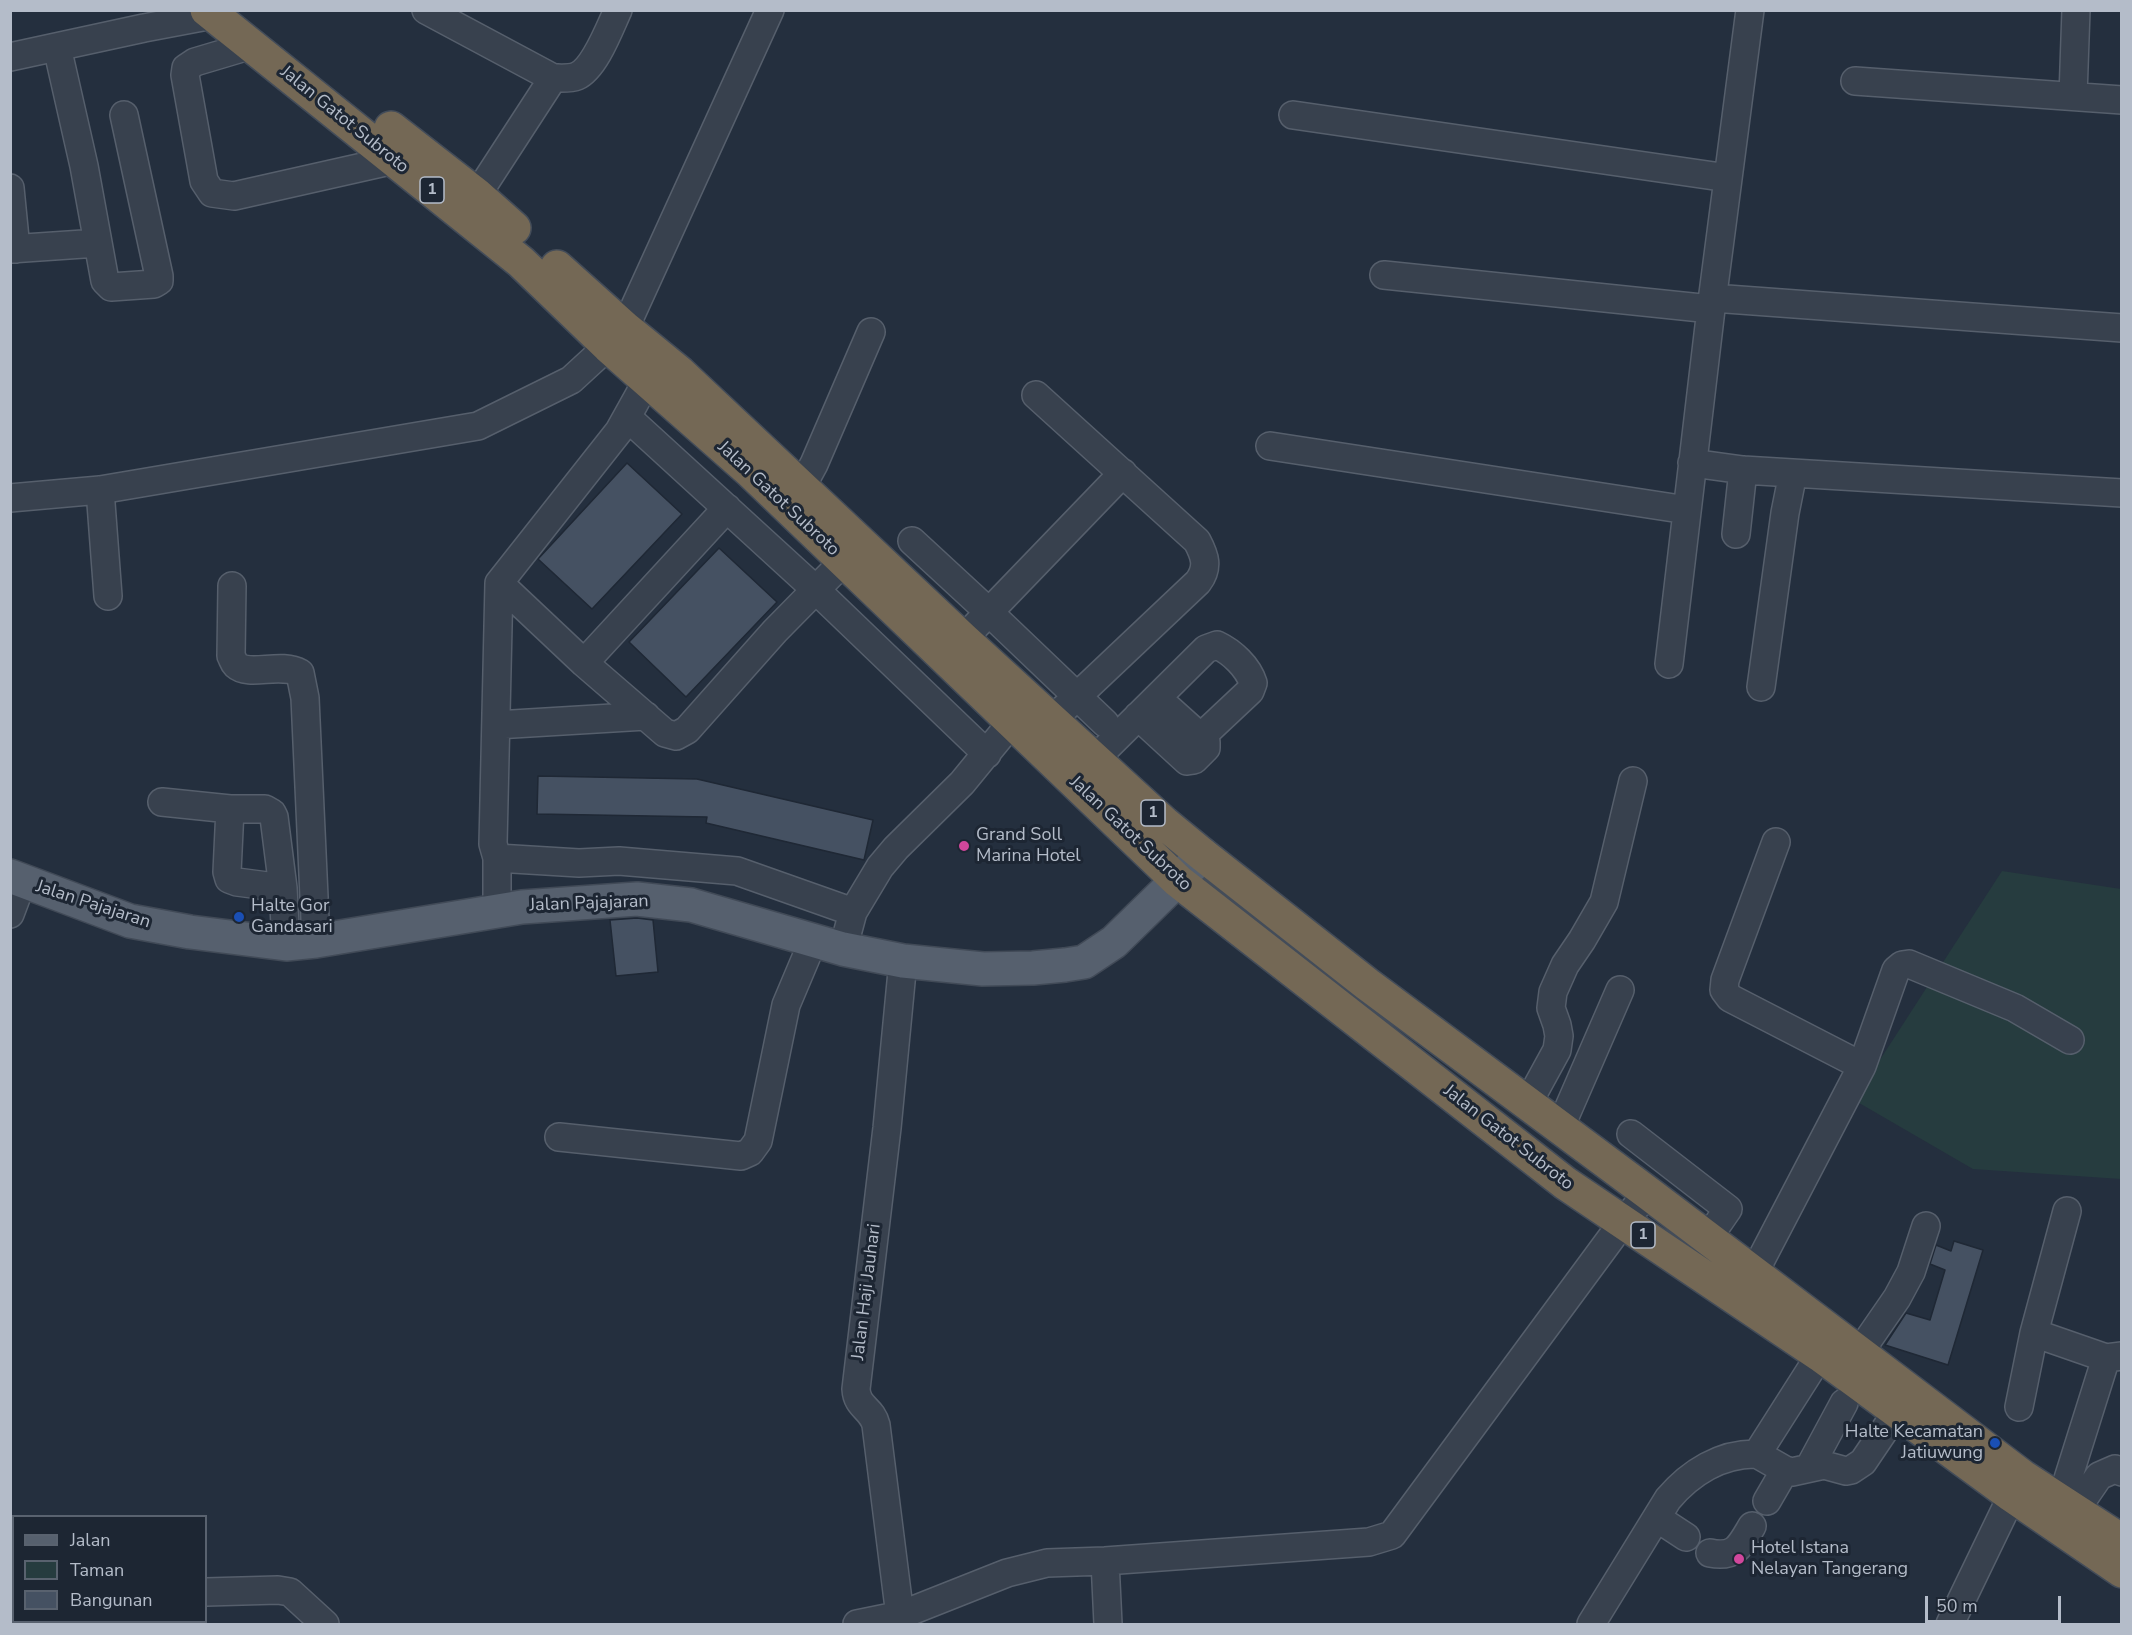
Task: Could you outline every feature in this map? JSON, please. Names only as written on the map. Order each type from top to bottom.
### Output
[{"type":"highway","name":"Jalan Gatot Subroto","points":[[234,20],[401,152],[521,262],[616,337],[680,373],[966,642],[1164,823],[1367,984],[1859,1353],[2017,1485]]},
{"type":"highway","name":"Jalan Gatot Subroto","points":[[401,152],[477,195],[616,337],[648,379],[750,471],[844,561],[998,740],[1565,1183],[2017,1485],[2121,1541]]},
{"type":"highway","name":"Jalan Gatot Subroto","points":[[2062,1511],[2121,1571]]},
{"type":"main road","name":"Jalan Pajajaran","points":[[16,879],[130,921],[190,932],[301,942],[522,907],[637,899],[691,905],[828,945],[903,961],[983,969],[1033,969],[1084,962],[1114,942],[1203,855]]},
{"type":"street","points":[[426,10],[553,78],[576,76],[584,72],[592,62],[618,10]]},
{"type":"street","points":[[10,498],[100,490],[478,426],[571,380],[616,337],[770,10]]},
{"type":"street","points":[[1669,664],[1692,463],[1750,10]]},
{"type":"street","points":[[2073,96],[2076,10]]},
{"type":"street","points":[[10,57],[144,28],[234,20]]},
{"type":"street","points":[[234,20],[195,62],[186,68],[185,75],[204,181],[213,193],[234,196],[401,152]]},
{"type":"street","points":[[57,47],[84,166],[105,281],[111,286],[154,284],[159,281],[124,115]]},
{"type":"street","points":[[477,195],[553,78]]},
{"type":"street","points":[[1855,81],[2121,100]]},
{"type":"street","points":[[1293,115],[1728,178]]},
{"type":"street","points":[[10,188],[13,249],[98,243]]},
{"type":"street","points":[[1384,275],[1712,304],[2121,328]]},
{"type":"street","points":[[802,486],[814,464],[871,332]]},
{"type":"street","points":[[497,911],[497,858],[493,844],[499,583],[634,423],[648,379]]},
{"type":"street","points":[[1036,395],[1197,542],[1206,563],[1204,574],[1052,720]]},
{"type":"street","points":[[559,1137],[741,1156],[750,1152],[758,1141],[786,1005],[853,912],[880,867],[896,848],[943,803],[998,740],[815,589],[634,423]]},
{"type":"street","points":[[1270,446],[1687,510]]},
{"type":"street","points":[[1692,463],[1743,470],[2121,493]]},
{"type":"street","points":[[1736,534],[1743,470]]},
{"type":"street","points":[[1761,687],[1785,513],[1793,473]]},
{"type":"street","points":[[966,642],[1127,477]]},
{"type":"street","points":[[100,490],[108,596]]},
{"type":"street","points":[[584,663],[727,508]]},
{"type":"street","points":[[912,541],[1077,696],[1130,714],[1201,737],[1250,691],[1253,682],[1250,673],[1226,649],[1217,645],[1206,649],[1130,714],[1092,756]]},
{"type":"street","points":[[499,583],[584,663],[665,733],[676,736],[687,730],[775,631],[844,561]]},
{"type":"street","points":[[232,586],[231,656],[236,665],[245,669],[282,667],[293,669],[300,673],[302,679],[305,698],[301,942]]},
{"type":"street","points":[[496,724],[646,716]]},
{"type":"street","points":[[1528,1103],[1557,1050],[1559,1036],[1551,1008],[1553,992],[1565,965],[1604,902],[1633,781]]},
{"type":"street","points":[[162,802],[230,809],[265,809],[272,813],[283,888],[301,942]]},
{"type":"street","points":[[230,809],[227,872],[229,879],[283,888]]},
{"type":"street","points":[[1776,842],[1725,980],[1724,990],[1730,998],[1862,1066]]},
{"type":"street","points":[[497,858],[579,863],[619,861],[737,871],[853,912]]},
{"type":"street","points":[[579,863],[582,903]]},
{"type":"street","points":[[10,915],[16,879]]},
{"type":"street","name":"Jalan Haji Jauhari","points":[[901,1620],[876,1425],[873,1416],[859,1403],[856,1389],[887,1128],[903,961]]},
{"type":"street","points":[[1754,1273],[1862,1066],[1896,970],[1902,965],[1909,964],[2015,1008],[2070,1040]]},
{"type":"street","points":[[1560,1128],[1620,990]]},
{"type":"street","points":[[1631,1134],[1728,1209],[1708,1238]]},
{"type":"street","points":[[857,1624],[901,1620],[1030,1566],[1369,1542],[1392,1534],[1623,1222],[1657,1200],[1686,1176]]},
{"type":"street","points":[[2019,1407],[2034,1333],[2067,1210]]},
{"type":"street","points":[[1859,1353],[1897,1298],[1911,1272],[1926,1226]]},
{"type":"street","points":[[2034,1333],[2114,1357],[2062,1511]]},
{"type":"street","points":[[1757,1454],[1820,1355]]},
{"type":"street","points":[[1767,1501],[1797,1469],[1844,1403]]},
{"type":"street","points":[[1591,1624],[1668,1499],[1683,1482],[1700,1469],[1733,1457],[1757,1454],[1797,1469],[1824,1465],[1846,1471],[1856,1469],[1888,1425]]},
{"type":"street","points":[[2062,1511],[2099,1476],[2115,1469],[2121,1472]]},
{"type":"street","points":[[1950,1624],[2017,1485]]},
{"type":"street","points":[[1658,1518],[1686,1538]]},
{"type":"street","points":[[1710,1553],[1727,1555],[1735,1551],[1752,1526]]},
{"type":"street","points":[[1105,1561],[1108,1624]]},
{"type":"street","points":[[207,1592],[278,1590],[290,1592],[325,1624]]},
{"type":"green space","points":[[2002,871],[2121,889],[2121,1179],[1973,1169],[1854,1100]]},
{"type":"building","points":[[627,463],[682,514],[592,609],[538,559]]},
{"type":"building","points":[[719,548],[777,602],[686,697],[629,642]]},
{"type":"building","points":[[538,776],[697,779],[873,820],[864,860],[706,823],[707,817],[537,814]]},
{"type":"building","points":[[637,918],[653,920],[658,972],[616,976],[610,920]]},
{"type":"building","points":[[1954,1241],[1983,1250],[1948,1365],[1885,1345],[1906,1313],[1930,1320],[1945,1270],[1930,1264],[1936,1245],[1951,1251]]},
{"type":"place","name":"Grand Soll Marina Hotel","points":[[964,846]]},
{"type":"place","name":"Halte Gor Gandasari","points":[[239,917]]},
{"type":"place","name":"Halte Kecamatan Jatiuwung","points":[[1995,1443]]},
{"type":"place","name":"Hotel Istana Nelayan Tangerang","points":[[1739,1559]]}]
